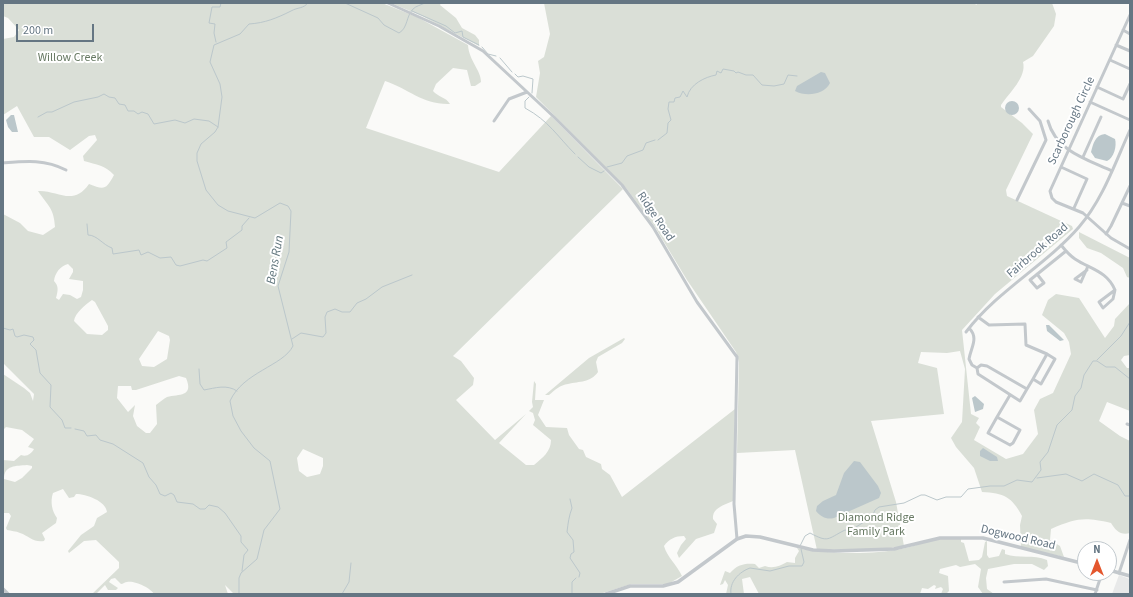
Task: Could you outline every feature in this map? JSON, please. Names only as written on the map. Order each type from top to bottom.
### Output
[{"type":"street","name":"Ridge Road","points":[[388,3],[411,12],[479,48],[527,92],[622,185],[653,227],[697,302],[736,354],[738,365],[734,504],[737,539]]},
{"type":"street","name":"Scarborough Circle","points":[[1130,15],[1051,187],[1051,194],[1056,202],[1074,208],[1087,217],[1106,234],[1130,249]]},
{"type":"street","points":[[1123,30],[1130,34]]},
{"type":"street","points":[[1116,45],[1130,51]]},
{"type":"street","points":[[1110,60],[1130,69]]},
{"type":"street","points":[[1097,87],[1123,99],[1130,84]]},
{"type":"street","points":[[494,121],[509,98],[527,92]]},
{"type":"street","points":[[1090,102],[1130,120]]},
{"type":"street","points":[[1017,200],[1046,141],[1046,136],[1038,118],[1029,109]]},
{"type":"street","points":[[1083,157],[1101,117]]},
{"type":"street","points":[[1048,121],[1052,133],[1068,150],[1112,170]]},
{"type":"street","name":"Fairbrook Road","points":[[966,332],[996,298],[1061,245],[1087,217],[1099,198],[1130,130]]},
{"type":"street","points":[[1046,136],[1052,133]]},
{"type":"street","points":[[3,162],[41,161],[53,164],[66,170]]},
{"type":"street","points":[[1061,167],[1087,179],[1074,208]]},
{"type":"street","points":[[1106,234],[1130,186]]},
{"type":"street","points":[[1122,203],[1130,206]]},
{"type":"street","points":[[1061,245],[1076,260],[1088,268],[1103,273],[1115,290],[1113,299],[1103,308],[1099,302],[1115,290]]},
{"type":"street","points":[[1037,274],[1044,283],[1037,288],[1030,280],[1037,274],[1066,251]]},
{"type":"street","points":[[978,317],[988,325],[1026,324],[1026,345],[1055,359],[1041,384],[1033,379]]},
{"type":"street","points":[[969,328],[973,332],[975,338],[969,359],[972,365],[977,368]]},
{"type":"street","points":[[977,368],[979,377],[1020,400],[1047,354]]},
{"type":"street","points":[[977,368],[983,365],[987,366],[1027,389]]},
{"type":"street","points":[[997,417],[1020,430],[1013,444],[1010,445],[988,433],[997,417],[1010,395]]},
{"type":"street","name":"Dogwood Road","points":[[606,594],[630,586],[663,586],[678,582],[737,539],[746,536],[760,537],[821,551],[884,550],[907,547],[940,538],[983,538],[1077,562]]},
{"type":"street","points":[[1130,540],[1119,573],[1130,576]]},
{"type":"street","points":[[1004,582],[1046,579],[1096,592],[1099,581]]},
{"type":"street","points":[[3,589],[8,594]]},
{"type":"shaded area","points":[[821,72],[825,73],[830,83],[824,90],[814,94],[804,94],[795,91],[797,86]]},
{"type":"shaded area","points":[[1012,101],[1017,103],[1019,108],[1017,113],[1012,115],[1007,113],[1005,108],[1007,103]]},
{"type":"shaded area","points":[[11,115],[14,115],[18,132],[12,132],[8,127],[6,120]]},
{"type":"shaded area","points":[[1105,134],[1115,139],[1116,142],[1113,155],[1107,161],[1095,158],[1091,152],[1097,138]]},
{"type":"shaded area","points":[[1046,325],[1049,325],[1064,340],[1060,341],[1047,331]]},
{"type":"shaded area","points":[[975,396],[984,404],[983,409],[975,412],[972,398]]},
{"type":"shaded area","points":[[983,448],[997,457],[998,461],[990,461],[980,456],[980,451]]},
{"type":"shaded area","points":[[854,461],[860,462],[878,486],[881,493],[879,498],[834,518],[829,519],[820,515],[816,511],[817,506],[823,501],[836,495],[844,473]]},
{"type":"shaded area","points":[[1119,575],[1130,579],[1130,594],[1112,594]]},
{"type":"green space","name":"Willow Creek","points":[[3,3],[382,3],[417,17],[468,45],[470,56],[479,73],[481,82],[475,86],[471,86],[467,70],[453,68],[436,84],[433,91],[450,104],[440,104],[424,99],[385,81],[366,128],[499,172],[551,116],[623,189],[453,356],[461,361],[474,378],[473,385],[456,400],[495,440],[526,414],[499,443],[526,465],[534,465],[548,451],[551,440],[533,425],[535,420],[533,413],[529,411],[533,407],[534,381],[536,384],[535,400],[544,400],[538,415],[546,427],[567,428],[569,435],[579,449],[583,450],[586,457],[601,464],[602,469],[610,475],[622,497],[735,409],[733,501],[719,507],[714,512],[713,519],[717,524],[714,533],[696,539],[679,558],[677,553],[686,539],[684,536],[672,538],[664,546],[667,554],[678,568],[682,576],[668,584],[631,584],[600,594],[234,594],[225,585],[228,594],[154,594],[150,589],[142,585],[134,582],[126,582],[121,584],[115,578],[111,579],[109,582],[118,588],[116,590],[108,590],[105,585],[96,594],[92,594],[119,568],[119,562],[96,540],[84,541],[69,553],[68,551],[81,535],[94,526],[97,518],[107,512],[106,508],[99,501],[80,494],[76,494],[74,497],[69,498],[63,489],[53,493],[52,506],[57,518],[56,523],[42,533],[45,539],[44,541],[37,541],[18,532],[7,530],[6,528],[11,516],[9,513],[3,513],[3,460],[14,461],[21,455],[25,456],[30,454],[34,449],[28,447],[34,439],[22,430],[6,427],[3,430],[3,374],[30,393],[33,401],[34,394],[3,363],[3,214],[20,223],[28,231],[43,235],[55,227],[52,211],[38,191],[45,191],[65,196],[77,195],[89,184],[101,188],[107,186],[114,175],[104,167],[84,161],[83,156],[97,140],[95,135],[89,136],[70,150],[49,137],[34,137],[17,106],[3,115],[3,39],[14,37],[19,30],[8,18],[3,16]],"holes":[[[68,264],[73,269],[69,279],[83,281],[81,297],[77,299],[70,295],[63,294],[59,300],[56,298],[58,289],[54,281],[58,270]],[[92,300],[95,302],[108,326],[108,330],[102,335],[87,334],[74,321],[78,312]],[[158,331],[169,336],[170,340],[167,359],[154,367],[142,366],[139,359]],[[179,376],[186,378],[188,384],[187,392],[184,394],[167,397],[156,405],[157,424],[150,433],[146,433],[137,426],[133,416],[135,405],[128,412],[117,398],[118,386],[131,386],[132,390]],[[303,449],[323,458],[323,466],[320,474],[307,477],[299,471],[297,458]],[[27,465],[32,466],[32,468],[22,478],[15,482],[4,479],[8,469]]]},
{"type":"green space","points":[[391,3],[441,3],[440,5],[456,18],[462,28],[475,35],[479,40],[479,46],[422,16]]},
{"type":"green space","name":"Diamond Ridge Family Park","points":[[544,3],[975,3],[976,5],[978,3],[1052,3],[1056,14],[1054,26],[1033,56],[1023,62],[1024,68],[1020,79],[1001,105],[1001,107],[1022,123],[1033,134],[1006,190],[1007,196],[1072,226],[1073,229],[995,294],[962,330],[971,414],[979,418],[976,423],[980,427],[974,440],[1006,459],[1023,454],[1038,434],[1034,410],[1040,399],[1053,393],[1071,354],[1069,342],[1064,333],[1042,315],[1048,300],[1056,294],[1079,298],[1105,338],[1114,326],[1115,319],[1130,303],[1130,355],[1124,356],[1121,360],[1127,368],[1130,368],[1130,411],[1107,402],[1099,421],[1120,436],[1130,441],[1130,533],[1124,534],[1119,532],[1111,523],[1087,519],[1074,521],[1051,529],[1050,540],[1060,546],[1064,557],[1021,547],[1020,525],[1022,516],[1015,504],[1002,495],[982,492],[974,468],[956,447],[951,438],[962,422],[965,369],[960,351],[947,353],[921,352],[918,363],[937,368],[944,414],[871,421],[896,502],[904,546],[884,549],[817,550],[795,450],[737,453],[739,362],[736,352],[687,280],[655,227],[626,188],[536,97],[540,73],[538,61],[544,57],[550,34]]},
{"type":"green space","points":[[1079,232],[1130,258],[1130,278],[1127,277],[1123,268],[1101,253],[1087,248],[1079,238]]},
{"type":"green space","points":[[624,338],[625,339],[622,343],[598,357],[596,362],[598,372],[595,376],[588,380],[562,385],[549,395],[545,395],[589,358]]},
{"type":"green space","points":[[934,539],[961,539],[961,542],[964,543],[969,561],[979,560],[982,557],[985,542],[987,541],[987,555],[989,558],[999,556],[1002,549],[1005,550],[1005,554],[1042,558],[1047,560],[1048,566],[1044,570],[1032,564],[1014,564],[988,569],[986,578],[987,589],[994,594],[983,594],[978,587],[981,569],[975,564],[960,567],[956,565],[940,569],[939,573],[948,576],[949,591],[946,594],[941,594],[943,589],[941,587],[935,589],[936,586],[934,585],[928,589],[922,588],[920,594],[759,594],[750,577],[742,579],[744,594],[726,594],[728,585],[725,580],[723,584],[720,585],[725,571],[730,573],[741,565],[755,564],[759,568],[765,566],[776,567],[787,562],[795,563],[795,558],[799,551],[797,548],[835,553],[863,553],[905,548]]},
{"type":"waterway","points":[[216,42],[214,33],[215,24],[209,23],[212,7],[220,7],[221,3]]},
{"type":"waterway","name":"Bens Run","points":[[239,594],[239,578],[241,573],[257,559],[264,530],[280,509],[270,461],[254,448],[241,431],[233,416],[230,401],[236,391],[244,383],[281,359],[293,346],[278,286],[289,252],[291,211],[288,206],[280,203],[255,218],[228,211],[218,205],[206,190],[197,161],[197,153],[201,144],[215,132],[218,127],[222,97],[220,84],[210,62],[214,45],[240,34],[249,24],[271,20],[308,3]]},
{"type":"waterway","name":"Bens Run","points":[[345,3],[378,18],[384,25],[399,33],[406,25],[409,15],[413,9],[425,3]]},
{"type":"waterway","points":[[412,11],[446,26],[455,33],[462,31],[463,37],[479,45]]},
{"type":"waterway","points":[[482,47],[488,54],[496,56]]},
{"type":"waterway","points":[[500,58],[512,72]]},
{"type":"waterway","points":[[658,140],[667,133],[668,123],[671,120],[668,109],[669,102],[674,102],[675,98],[680,97],[683,91],[687,97],[691,88],[703,79],[716,75],[717,71],[721,73],[723,69],[734,71],[736,73],[738,72],[746,75],[753,75],[762,85],[774,86],[784,84],[788,75],[797,76]]},
{"type":"waterway","points":[[515,74],[518,77],[523,76],[533,79],[532,93]]},
{"type":"waterway","points":[[38,117],[74,102],[98,97],[104,94],[115,98],[119,104],[125,105],[128,111],[134,111],[138,114],[142,112],[148,114],[154,124],[175,120],[185,123],[194,119],[209,121],[218,127]]},
{"type":"waterway","points":[[529,97],[525,101],[525,108],[547,124],[575,154]]},
{"type":"waterway","points":[[607,167],[622,163],[627,156],[643,150],[646,143],[655,140]]},
{"type":"waterway","points":[[578,157],[589,167],[601,173],[604,171]]},
{"type":"waterway","points":[[87,224],[88,235],[91,235],[112,248],[113,254],[139,250],[141,255],[148,252],[160,258],[171,257],[176,265],[180,266],[203,260],[207,261],[227,248],[226,242],[242,230],[242,226],[249,218]]},
{"type":"waterway","points":[[292,339],[301,333],[323,337],[326,333],[325,317],[327,312],[335,309],[342,312],[350,312],[357,303],[366,299],[382,287],[412,275]]},
{"type":"waterway","points":[[1097,360],[1121,336],[1130,322]]},
{"type":"waterway","points":[[3,328],[10,330],[13,329],[15,336],[17,337],[24,335],[33,337],[34,340],[30,344],[36,350],[40,373],[51,385],[50,407],[62,420],[65,428],[71,428]]},
{"type":"waterway","points":[[800,546],[805,536],[810,533],[821,538],[828,539],[845,530],[855,532],[856,527],[872,517],[875,510],[879,507],[904,503],[921,495],[937,500],[946,497],[961,497],[968,489],[1004,486],[1017,480],[1032,482],[1041,470],[1040,462],[1048,452],[1057,425],[1072,410],[1075,396],[1081,388],[1084,375],[1093,361],[1097,361],[1106,367],[1115,367],[1130,379]]},
{"type":"waterway","points":[[199,369],[200,384],[204,390],[225,387],[237,391]]},
{"type":"waterway","points":[[75,429],[84,431],[87,436],[96,435],[100,440],[113,444],[143,463],[149,477],[156,485],[160,494],[165,496],[171,493],[174,495],[177,502],[193,504],[200,509],[205,509],[209,505],[218,507],[225,513],[241,536],[241,542],[248,550],[244,555],[242,571]]},
{"type":"waterway","points":[[1037,478],[1066,474],[1082,481],[1094,474],[1118,485],[1125,496],[1130,496]]},
{"type":"waterway","points":[[570,499],[572,508],[567,532],[573,540],[574,552],[571,554],[570,558],[580,573],[579,577]]},
{"type":"waterway","points":[[731,594],[733,582],[742,572],[750,568],[770,571],[789,566],[802,566],[804,562],[801,549]]},
{"type":"waterway","points":[[342,594],[349,582],[351,563]]},
{"type":"waterway","points":[[572,594],[572,582],[576,578]]}]
